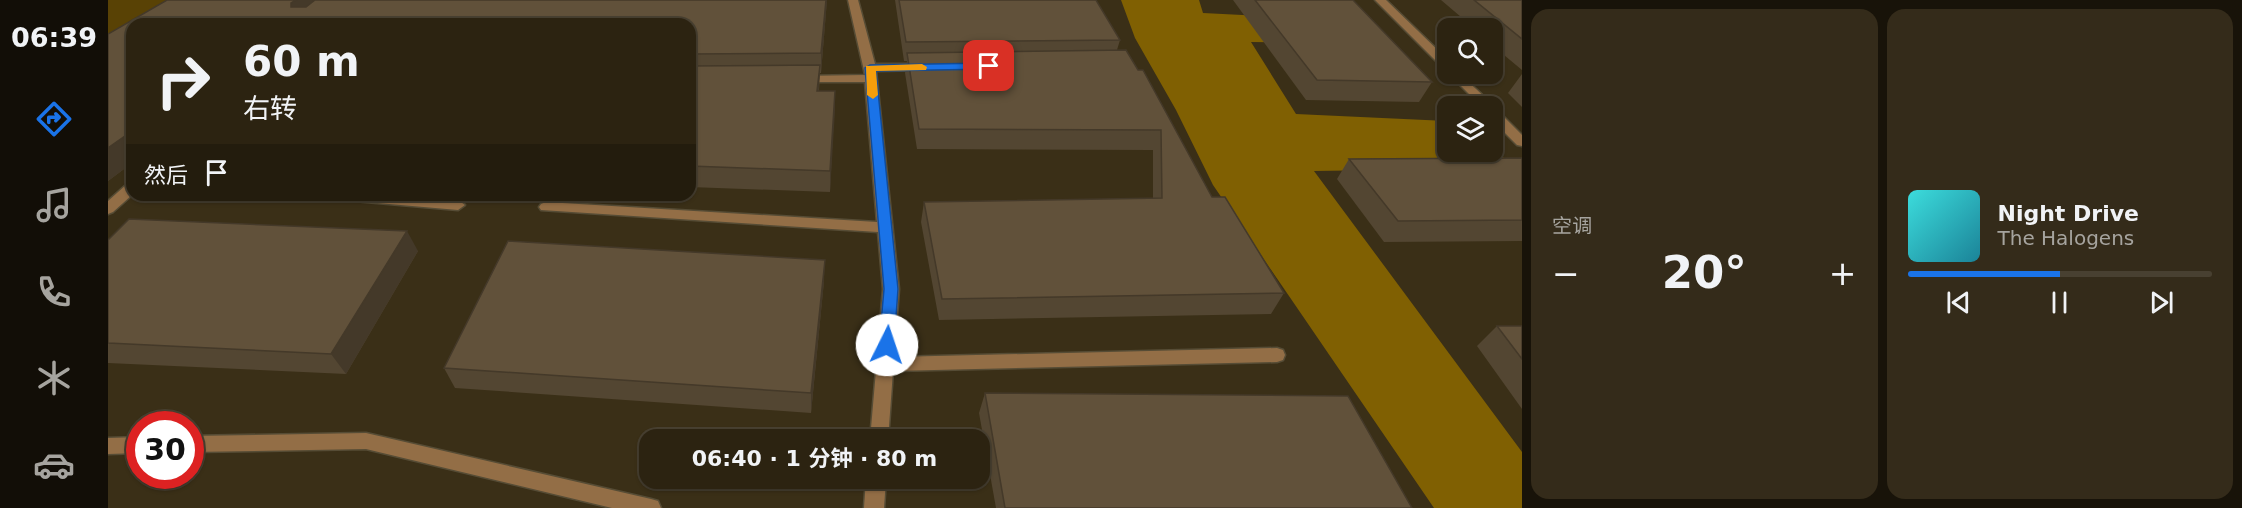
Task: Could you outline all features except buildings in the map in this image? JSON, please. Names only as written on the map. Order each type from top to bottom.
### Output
[{"type":"street","points":[[852,0],[871,73],[891,289],[880,429]]},
{"type":"street","points":[[1380,0],[1437,57]]},
{"type":"street","points":[[792,79],[942,67]]},
{"type":"street","points":[[1464,84],[1476,96]]},
{"type":"street","points":[[1503,123],[1522,142]]},
{"type":"street","points":[[108,209],[126,192]]},
{"type":"street","points":[[412,201],[458,205]]},
{"type":"street","points":[[546,207],[885,226]]},
{"type":"street","points":[[885,364],[1278,355]]},
{"type":"street","points":[[204,444],[366,441],[651,508]]},
{"type":"street","points":[[108,446],[126,445]]},
{"type":"street","points":[[874,508],[875,489]]},
{"type":"shaded area","points":[[108,0],[202,0],[150,18],[126,18],[126,32],[108,56]]},
{"type":"shaded area","points":[[1121,0],[1199,0],[1203,13],[1364,21],[1388,44],[1251,42],[1296,114],[1437,121],[1437,162],[1503,162],[1503,157],[1518,168],[1314,171],[1522,452],[1522,508],[1434,508],[1213,185],[1176,110],[1135,38]]},
{"type":"slow traffic","points":[[873,95],[870,68],[922,67]]},
{"type":"route","points":[[887,345],[891,289],[870,68],[989,66]]}]
